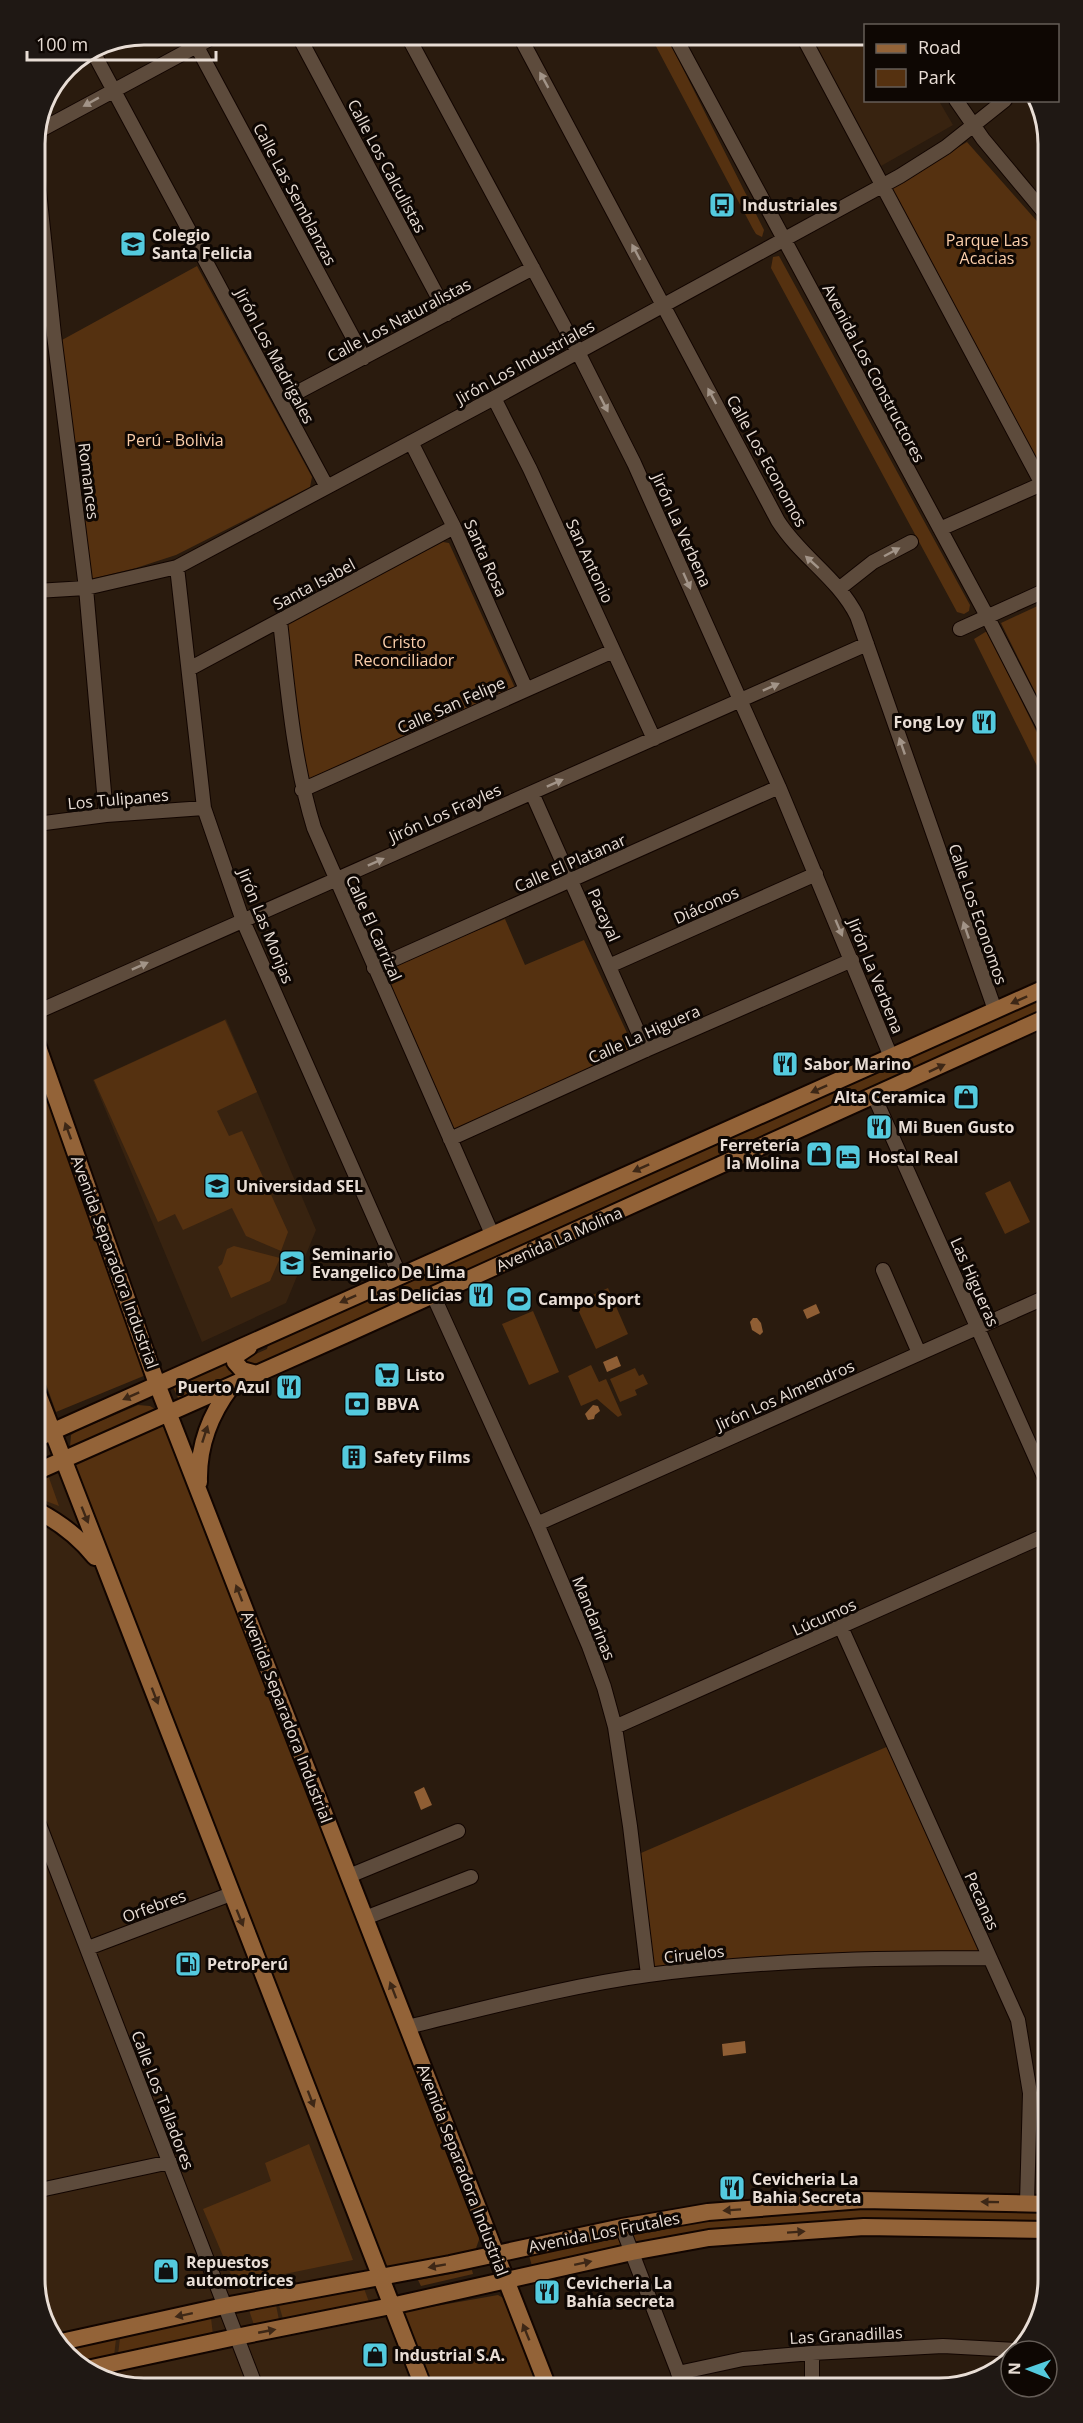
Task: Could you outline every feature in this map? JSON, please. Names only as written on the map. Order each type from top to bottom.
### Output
[{"type":"main road","name":"Avenida La Molina","points":[[45,1435],[1038,991]]},
{"type":"main road","name":"Avenida La Molina","points":[[45,1468],[1038,1021]]},
{"type":"main road","name":"Avenida Separadora Industrial","points":[[45,1067],[157,1384],[544,2378]]},
{"type":"main road","points":[[257,1374],[240,1369],[235,1359],[243,1350],[270,1334]]},
{"type":"main road","points":[[199,1489],[198,1467],[205,1434],[219,1403],[232,1385]]},
{"type":"main road","points":[[45,1435],[63,1460],[420,2378]]},
{"type":"main road","points":[[45,1514],[58,1521],[81,1539],[97,1559],[112,1584]]},
{"type":"main road","name":"Avenida Los Frutales","points":[[67,2341],[224,2306],[708,2212],[863,2200],[1038,2204]]},
{"type":"main road","name":"Avenida Los Frutales","points":[[101,2368],[632,2252],[710,2238],[864,2227],[1038,2230]]},
{"type":"street","points":[[47,127],[196,45]]},
{"type":"street","name":"Calle Las Semblanzas","points":[[196,45],[364,357]]},
{"type":"street","name":"Calle Los Calculistas","points":[[304,45],[447,314]]},
{"type":"street","name":"Jirón La Verbena","points":[[412,45],[578,352],[634,463],[779,787],[891,1057]]},
{"type":"street","name":"Calle Los Economos","points":[[524,45],[778,521],[798,549],[840,588],[857,616],[995,1010]]},
{"type":"street","name":"Avenida Los Constructores","points":[[679,45],[1038,713]]},
{"type":"street","points":[[807,45],[1038,474]]},
{"type":"street","name":"Jirón Los Madrigales","points":[[96,58],[327,487]]},
{"type":"street","points":[[957,102],[973,126],[1038,205]]},
{"type":"street","name":"Jirón Los Industriales","points":[[45,590],[86,588],[177,567],[494,398],[883,186],[939,152],[1003,102]]},
{"type":"street","name":"Romances","points":[[45,248],[86,588],[106,815]]},
{"type":"street","name":"Calle Los Naturalistas","points":[[281,401],[532,268]]},
{"type":"street","name":"San Antonio","points":[[494,398],[530,469],[654,739]]},
{"type":"street","name":"Santa Rosa","points":[[411,442],[454,527],[526,690]]},
{"type":"street","points":[[940,529],[1038,485]]},
{"type":"street","name":"Santa Isabel","points":[[189,669],[454,527]]},
{"type":"street","points":[[840,588],[873,562],[911,542]]},
{"type":"street","name":"Jirón Las Monjas","points":[[177,567],[204,807],[243,921],[400,1276]]},
{"type":"street","points":[[960,629],[1038,594]]},
{"type":"street","name":"Calle El Carrizal","points":[[280,621],[295,754],[302,790],[314,828],[492,1234]]},
{"type":"street","name":"Jirón Los Frayles","points":[[45,1008],[867,644]]},
{"type":"street","name":"Calle San Felipe","points":[[302,790],[613,651]]},
{"type":"street","name":"Calle El Platanar","points":[[374,968],[779,787]]},
{"type":"street","name":"Pacayal","points":[[532,793],[646,1050]]},
{"type":"street","name":"Los Tulipanes","points":[[45,823],[204,807]]},
{"type":"street","name":"Diáconos","points":[[609,966],[816,874]]},
{"type":"street","name":"Calle La Higuera","points":[[450,1139],[852,960]]},
{"type":"street","name":"Las Higueras","points":[[874,1096],[1038,1463]]},
{"type":"street","points":[[884,1270],[919,1353]]},
{"type":"street","name":"Mandarinas","points":[[433,1295],[537,1524],[604,1687],[615,1727],[630,1826],[648,1976]]},
{"type":"street","name":"Jirón Los Almendros","points":[[537,1524],[1038,1300]]},
{"type":"street","name":"Lúcumos","points":[[615,1727],[1038,1539]]},
{"type":"street","name":"Pecanas","points":[[841,1627],[1018,2020],[1030,2093],[1027,2203]]},
{"type":"street","points":[[349,1876],[458,1831]]},
{"type":"street","name":"Calle Los Talladores","points":[[45,1839],[252,2378]]},
{"type":"street","points":[[365,1918],[471,1876]]},
{"type":"street","name":"Orfebres","points":[[88,1948],[231,1894]]},
{"type":"street","name":"Ciruelos","points":[[407,2027],[586,1986],[648,1976],[785,1962],[861,1958],[990,1958]]},
{"type":"street","points":[[45,2189],[170,2162]]},
{"type":"street","points":[[622,2227],[681,2378]]},
{"type":"street","name":"Las Granadillas","points":[[684,2378],[743,2359],[943,2346],[999,2349]]},
{"type":"street","points":[[812,2353],[812,2378]]},
{"type":"shaded area","points":[[815,45],[864,45],[864,102],[940,102],[953,125],[881,166]]},
{"type":"shaded area","name":"Universidad SEL","points":[[226,1019],[316,1230],[286,1303],[202,1342],[93,1080]]},
{"type":"shaded area","points":[[816,1304],[820,1313],[807,1319],[803,1310]]},
{"type":"shaded area","points":[[753,1318],[757,1318],[761,1323],[763,1332],[760,1335],[752,1330],[750,1322]]},
{"type":"shaded area","points":[[617,1356],[621,1366],[607,1372],[603,1362]]},
{"type":"shaded area","points":[[593,1405],[598,1406],[600,1411],[594,1419],[588,1420],[585,1414]]},
{"type":"shaded area","points":[[45,1429],[108,1602],[412,2378],[138,2378],[125,2376],[95,2365],[74,2349],[58,2328],[50,2311],[45,2279]]},
{"type":"shaded area","points":[[424,1787],[432,1805],[421,1810],[414,1792]]},
{"type":"shaded area","points":[[745,2041],[746,2053],[723,2056],[722,2044]]},
{"type":"green space","points":[[655,45],[671,45],[764,230],[762,237],[753,229]]},
{"type":"green space","name":"Parque Las Acacias","points":[[967,142],[1038,222],[1038,464],[890,188]]},
{"type":"green space","points":[[779,256],[970,605],[969,611],[964,614],[957,612],[771,268],[773,257]]},
{"type":"green space","name":"Perú - Bolivia","points":[[197,266],[312,477],[310,487],[176,555],[136,568],[87,578],[62,340]]},
{"type":"green space","name":"Cristo Reconciliador","points":[[443,542],[449,543],[515,688],[306,780],[281,627]]},
{"type":"green space","points":[[1038,606],[1038,698],[1001,623]]},
{"type":"green space","points":[[987,631],[1038,735],[1038,768],[974,639]]},
{"type":"green space","points":[[505,919],[525,965],[584,940],[634,1048],[456,1130],[451,1128],[383,972],[386,968]]},
{"type":"green space","points":[[1038,999],[1038,1011],[255,1365],[244,1363],[244,1359],[267,1349],[268,1345]]},
{"type":"green space","points":[[225,1020],[257,1092],[217,1111],[229,1136],[242,1131],[288,1232],[281,1251],[246,1236],[232,1208],[183,1230],[175,1214],[158,1222],[94,1080]]},
{"type":"green space","points":[[45,1093],[146,1375],[56,1412],[45,1381]]},
{"type":"green space","points":[[1010,1181],[1030,1222],[1005,1234],[985,1193]]},
{"type":"green space","points":[[234,1246],[280,1258],[270,1281],[231,1298],[218,1267],[222,1264],[227,1249]]},
{"type":"green space","points":[[608,1288],[628,1334],[596,1349],[575,1303]]},
{"type":"green space","points":[[533,1311],[559,1372],[529,1385],[502,1324]]},
{"type":"green space","points":[[226,1362],[228,1370],[237,1376],[179,1400],[173,1387]]},
{"type":"green space","points":[[591,1365],[599,1382],[606,1379],[622,1415],[618,1417],[597,1399],[581,1406],[568,1376]]},
{"type":"green space","points":[[635,1368],[639,1376],[643,1374],[648,1384],[635,1390],[637,1395],[620,1402],[610,1379]]},
{"type":"green space","points":[[138,1405],[155,1409],[70,1447],[71,1435],[77,1431]]},
{"type":"green space","points":[[166,1421],[480,2237],[475,2251],[393,2267],[387,2266],[383,2261],[73,1464]]},
{"type":"green space","points":[[48,1475],[59,1506],[45,1501],[45,1476]]},
{"type":"green space","points":[[891,1745],[984,1953],[654,1972],[641,1853]]},
{"type":"green space","points":[[309,2144],[353,2260],[235,2284],[203,2209],[271,2181],[265,2163]]},
{"type":"green space","points":[[867,2208],[1038,2211],[1038,2224],[709,2230],[636,2242],[632,2236],[633,2232],[708,2219]]},
{"type":"green space","points":[[617,2235],[621,2246],[532,2266],[528,2252]]},
{"type":"green space","points":[[472,2270],[473,2274],[421,2286],[418,2280]]},
{"type":"green space","points":[[363,2286],[369,2302],[283,2319],[279,2305]]},
{"type":"green space","points":[[498,2295],[505,2299],[537,2378],[429,2378],[402,2312]]},
{"type":"green space","points":[[276,2305],[279,2320],[254,2325],[249,2310]]},
{"type":"green space","points":[[211,2318],[213,2335],[118,2355],[120,2338]]},
{"type":"green space","points":[[116,2339],[114,2356],[90,2362],[73,2348]]},
{"type":"place","name":"Industriales","points":[[722,205]]},
{"type":"place","name":"Colegio Santa Felicia","points":[[133,244]]},
{"type":"place","name":"Fong Loy","points":[[984,722]]},
{"type":"place","name":"Sabor Marino","points":[[785,1064]]},
{"type":"place","name":"Alta Ceramica","points":[[966,1097]]},
{"type":"place","name":"Mi Buen Gusto","points":[[879,1127]]},
{"type":"place","name":"Ferretería la Molina","points":[[819,1154]]},
{"type":"place","name":"Hostal Real","points":[[848,1157]]},
{"type":"place","name":"Universidad SEL","points":[[217,1186]]},
{"type":"place","name":"Seminario Evangelico De Lima","points":[[292,1263]]},
{"type":"place","name":"Las Delicias","points":[[481,1295]]},
{"type":"place","name":"Campo Sport","points":[[519,1299]]},
{"type":"place","name":"Listo","points":[[387,1375]]},
{"type":"place","name":"Puerto Azul","points":[[289,1387]]},
{"type":"place","name":"BBVA","points":[[357,1404]]},
{"type":"place","name":"Safety Films","points":[[354,1457]]},
{"type":"place","name":"PetroPerú","points":[[188,1964]]},
{"type":"place","name":"Cevicheria La Bahia Secreta","points":[[732,2188]]},
{"type":"place","name":"Repuestos automotrices","points":[[166,2271]]},
{"type":"place","name":"Cevicheria La Bahía secreta","points":[[547,2292]]},
{"type":"place","name":"Industrial S.A.","points":[[375,2355]]}]
